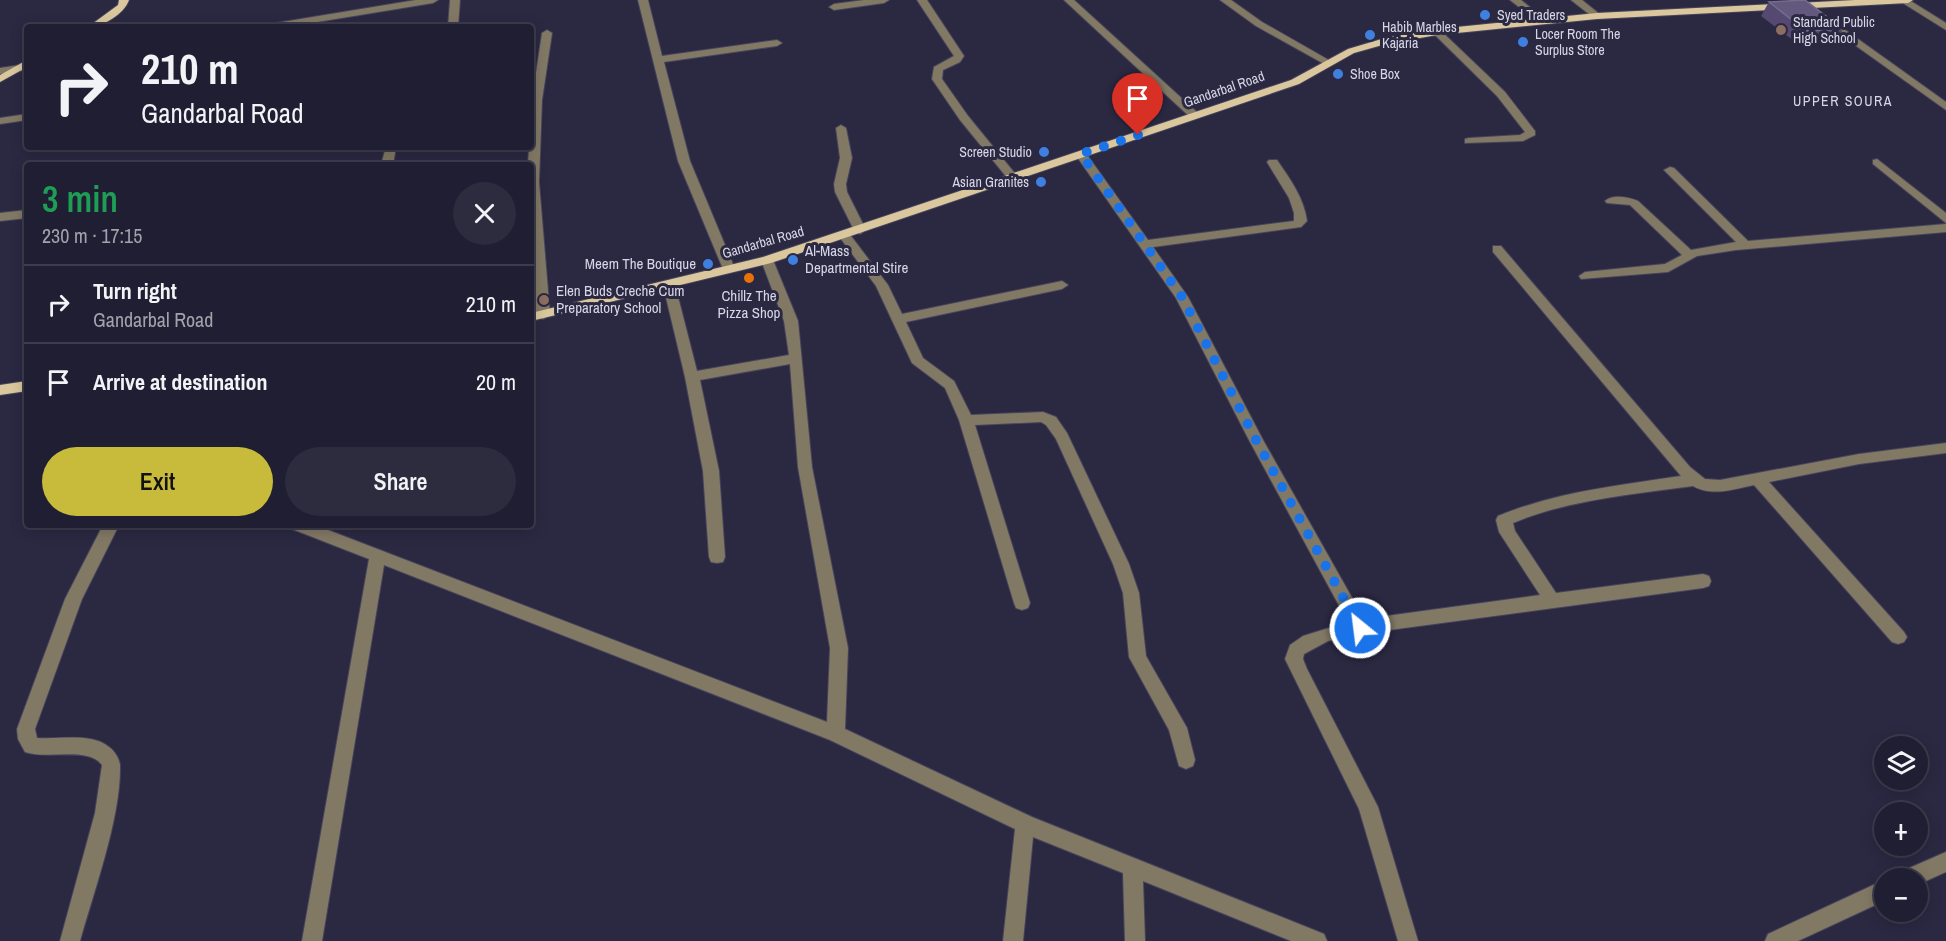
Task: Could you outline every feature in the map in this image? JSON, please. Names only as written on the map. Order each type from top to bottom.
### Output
[{"type":"main road","points":[[97,24],[122,6],[124,0]]},
{"type":"main road","name":"Gandarbal Road","points":[[537,316],[767,260],[860,230],[1295,82],[1351,51],[1385,41],[1437,32],[1541,20],[1908,0]]},
{"type":"main road","points":[[0,79],[16,68],[24,66]]},
{"type":"main road","points":[[0,390],[24,386]]},
{"type":"street","points":[[361,12],[362,0]]},
{"type":"street","points":[[288,24],[433,0]]},
{"type":"street","points":[[453,24],[455,0]]},
{"type":"street","points":[[643,0],[684,161],[729,269]]},
{"type":"street","points":[[834,7],[884,0]]},
{"type":"street","points":[[921,0],[959,56],[957,60],[938,69],[937,79],[963,118],[1013,178]]},
{"type":"street","points":[[1069,0],[1195,116]]},
{"type":"street","points":[[1225,0],[1259,24],[1329,63]]},
{"type":"street","points":[[1515,0],[1541,20]]},
{"type":"street","points":[[1576,0],[1597,16]]},
{"type":"street","points":[[1903,0],[1946,27]]},
{"type":"street","points":[[1807,6],[1946,107]]},
{"type":"street","points":[[1437,32],[1501,94],[1531,133],[1523,138],[1468,141]]},
{"type":"street","points":[[534,162],[537,100],[547,33]]},
{"type":"street","points":[[658,60],[777,43]]},
{"type":"street","points":[[0,71],[16,68]]},
{"type":"street","points":[[0,121],[24,117]]},
{"type":"street","points":[[840,128],[846,158],[840,184],[841,192],[860,230]]},
{"type":"street","points":[[1081,154],[1182,297],[1256,440],[1360,628]]},
{"type":"street","points":[[1146,244],[1297,224],[1301,220],[1297,204],[1273,162]]},
{"type":"street","points":[[1877,162],[1946,219]]},
{"type":"street","points":[[1670,170],[1745,245]]},
{"type":"street","points":[[1611,201],[1635,203],[1690,256]]},
{"type":"street","points":[[0,217],[24,214]]},
{"type":"street","points":[[534,216],[537,316]]},
{"type":"street","points":[[1585,276],[1668,268],[1690,256],[1708,250],[1745,245],[1946,228]]},
{"type":"street","points":[[844,235],[882,285],[916,360],[948,382],[966,420],[1022,603]]},
{"type":"street","points":[[1497,249],[1694,480],[1701,484],[1720,486],[1859,459],[1946,448]]},
{"type":"street","points":[[767,260],[790,321],[796,358],[805,467],[839,648],[837,734]]},
{"type":"street","points":[[669,285],[692,377],[711,471],[717,557]]},
{"type":"street","points":[[899,319],[1062,285]]},
{"type":"street","points":[[692,377],[796,358]]},
{"type":"street","points":[[966,420],[1043,417],[1051,421],[1062,437],[1121,564],[1131,592],[1134,644],[1138,657],[1178,729],[1186,760]]},
{"type":"street","points":[[1757,479],[1898,637]]},
{"type":"street","points":[[1551,599],[1507,532],[1504,520],[1523,512],[1604,493],[1694,480]]},
{"type":"street","points":[[70,941],[105,813],[111,764],[102,752],[87,748],[32,746],[27,739],[26,729],[76,591],[88,563],[109,528]]},
{"type":"street","points":[[306,528],[837,734],[1025,824],[1317,941]]},
{"type":"street","points":[[312,941],[378,555]]},
{"type":"street","points":[[1408,941],[1368,807],[1294,658],[1296,650],[1317,637],[1360,628],[1551,599],[1703,580]]},
{"type":"street","points":[[1013,941],[1025,824]]},
{"type":"street","points":[[1928,870],[1946,862]]},
{"type":"street","points":[[1133,866],[1135,941]]},
{"type":"street","points":[[1775,941],[1874,895]]},
{"type":"building","points":[[1805,0],[1843,29],[1806,31],[1769,2]]},
{"type":"place","name":"Syed Traders","points":[[1485,15]]},
{"type":"place","name":"Standard Public High School","points":[[1781,30]]},
{"type":"place","name":"Habib Marbles Kajaria","points":[[1370,35]]},
{"type":"place","name":"Locer Room The Surplus Store","points":[[1523,42]]},
{"type":"place","name":"Shoe Box","points":[[1338,74]]},
{"type":"place","name":"Screen Studio","points":[[1044,152]]},
{"type":"place","name":"Asian Granites","points":[[1041,182]]},
{"type":"place","name":"Al-Mass Departmental Stire","points":[[793,260]]},
{"type":"place","name":"Meem The Boutique","points":[[708,264]]},
{"type":"place","name":"Chillz The Pizza Shop","points":[[749,278]]},
{"type":"place","name":"Elen Buds Creche Cum Preparatory School","points":[[544,300]]},
{"type":"district","name":"UPPER SOURA","points":[[1843,101]]},
{"type":"route","points":[[1138,135],[1081,154],[1182,297],[1256,440],[1360,628]]}]
